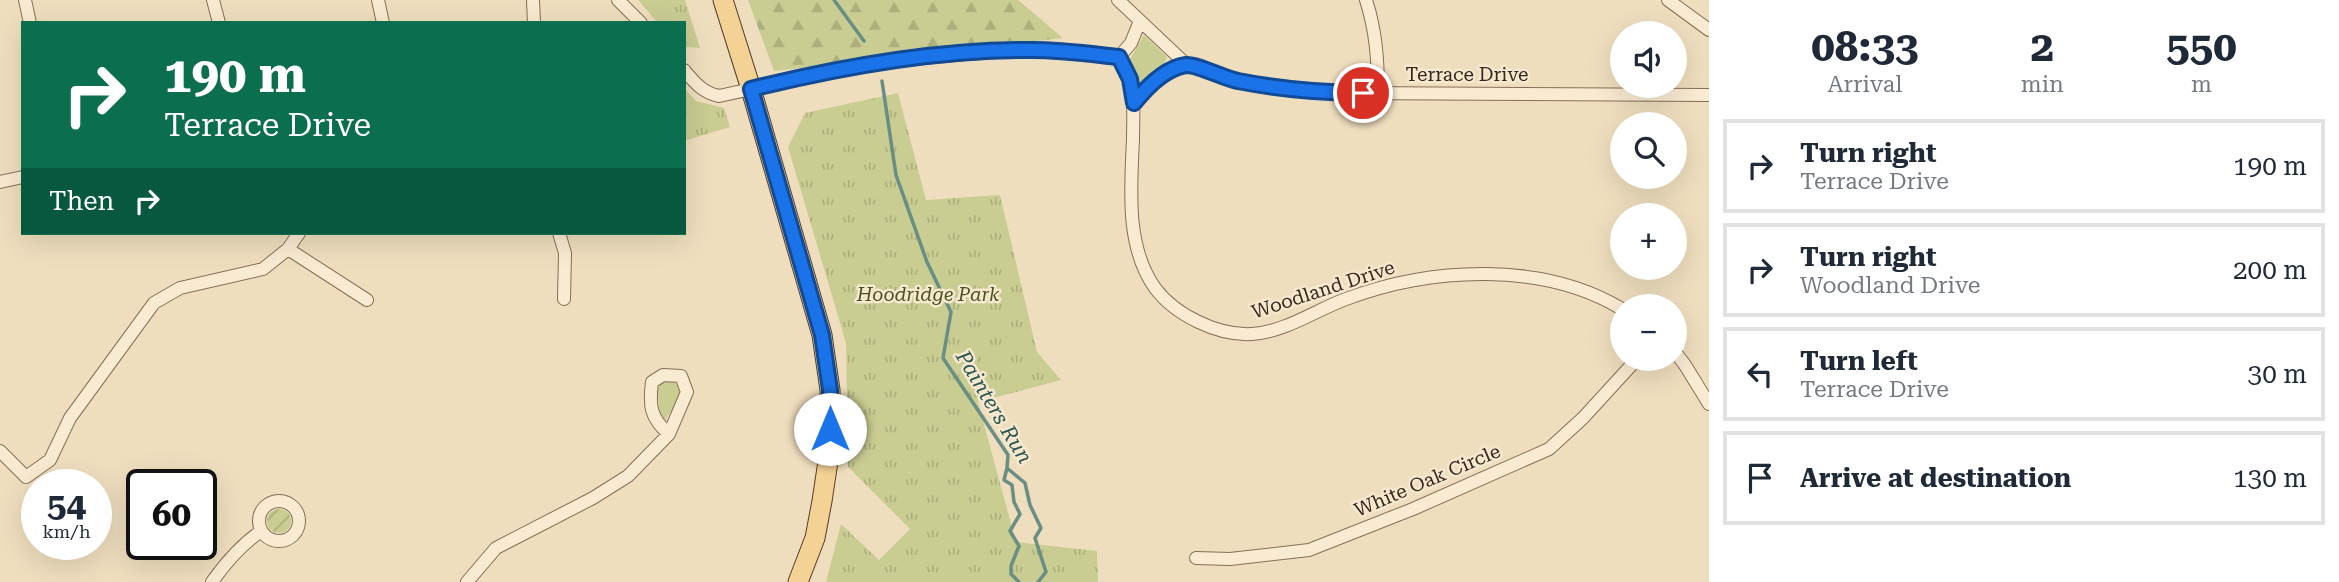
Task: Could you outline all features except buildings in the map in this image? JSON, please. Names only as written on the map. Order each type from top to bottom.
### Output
[{"type":"main road","points":[[723,0],[822,335],[830,390],[830,448],[822,501],[815,538],[798,582]]},
{"type":"street","points":[[25,0],[30,21]]},
{"type":"street","points":[[214,0],[219,21]]},
{"type":"street","points":[[378,0],[383,21]]},
{"type":"street","points":[[534,0],[534,21]]},
{"type":"street","points":[[618,0],[639,21]]},
{"type":"street","name":"Terrace Drive","points":[[1118,0],[1187,65],[1234,81],[1296,91],[1709,95]]},
{"type":"street","points":[[1366,0],[1375,29],[1378,93]]},
{"type":"street","points":[[1668,0],[1709,30]]},
{"type":"street","points":[[686,72],[699,87],[709,94],[719,96],[871,63],[1032,50],[1119,57],[1131,43],[1140,21]]},
{"type":"street","name":"Woodland Drive","points":[[1119,57],[1130,79],[1134,103],[1133,226],[1140,258],[1155,288],[1177,311],[1214,329],[1252,334],[1293,323],[1347,299],[1413,280],[1509,274],[1554,281],[1601,296],[1610,302]]},
{"type":"street","points":[[1134,103],[1147,88],[1168,72],[1187,65]]},
{"type":"street","points":[[0,182],[21,177]]},
{"type":"street","points":[[0,452],[26,477],[45,465],[55,452],[70,418],[154,303],[180,288],[263,269],[288,249],[298,235]]},
{"type":"street","points":[[560,235],[565,253],[564,299]]},
{"type":"street","points":[[288,249],[367,300]]},
{"type":"street","points":[[1687,368],[1709,404]]},
{"type":"street","name":"White Oak Circle","points":[[1196,558],[1230,559],[1309,550],[1413,509],[1549,449],[1583,418],[1626,371]]},
{"type":"street","points":[[467,582],[496,548],[593,498],[628,476],[669,434]]},
{"type":"street","points":[[212,582],[245,542],[261,531]]},
{"type":"green space","points":[[638,0],[685,0],[700,48],[686,47],[686,21],[656,21]]},
{"type":"green space","points":[[748,0],[1018,0],[1063,38],[774,71]]},
{"type":"green space","points":[[1144,35],[1167,57],[1163,67],[1138,85],[1129,61]]},
{"type":"green space","points":[[686,90],[696,101],[724,108],[730,127],[686,140]]},
{"type":"green space","name":"Hoodridge Park","points":[[898,93],[926,200],[1000,195],[1037,352],[1061,380],[978,402],[1016,542],[1097,551],[1098,582],[826,582],[841,524],[879,560],[910,529],[848,467],[846,343],[788,147],[805,113]]},
{"type":"green space","points":[[671,380],[679,389],[679,394],[665,421],[660,420],[657,387],[661,382]]},
{"type":"green space","points":[[279,509],[288,512],[291,521],[288,530],[279,533],[270,530],[267,521],[270,512]]},
{"type":"waterway","name":"Painters Run","points":[[834,0],[864,41]]},
{"type":"waterway","name":"Painters Run","points":[[882,81],[896,175],[927,262],[951,312],[943,358],[1008,455],[1007,468],[1025,483],[1030,505],[1041,528],[1035,538],[1046,572],[1038,582]]},
{"type":"waterway","points":[[1007,468],[1004,480],[1012,485],[1014,502],[1020,514],[1010,531],[1019,546],[1011,566],[1011,574],[1019,582]]},
{"type":"route","points":[[830,429],[830,390],[822,335],[751,89],[871,63],[1032,50],[1119,57],[1130,79],[1134,103],[1147,88],[1168,72],[1187,65],[1234,81],[1296,91],[1363,93]]}]
